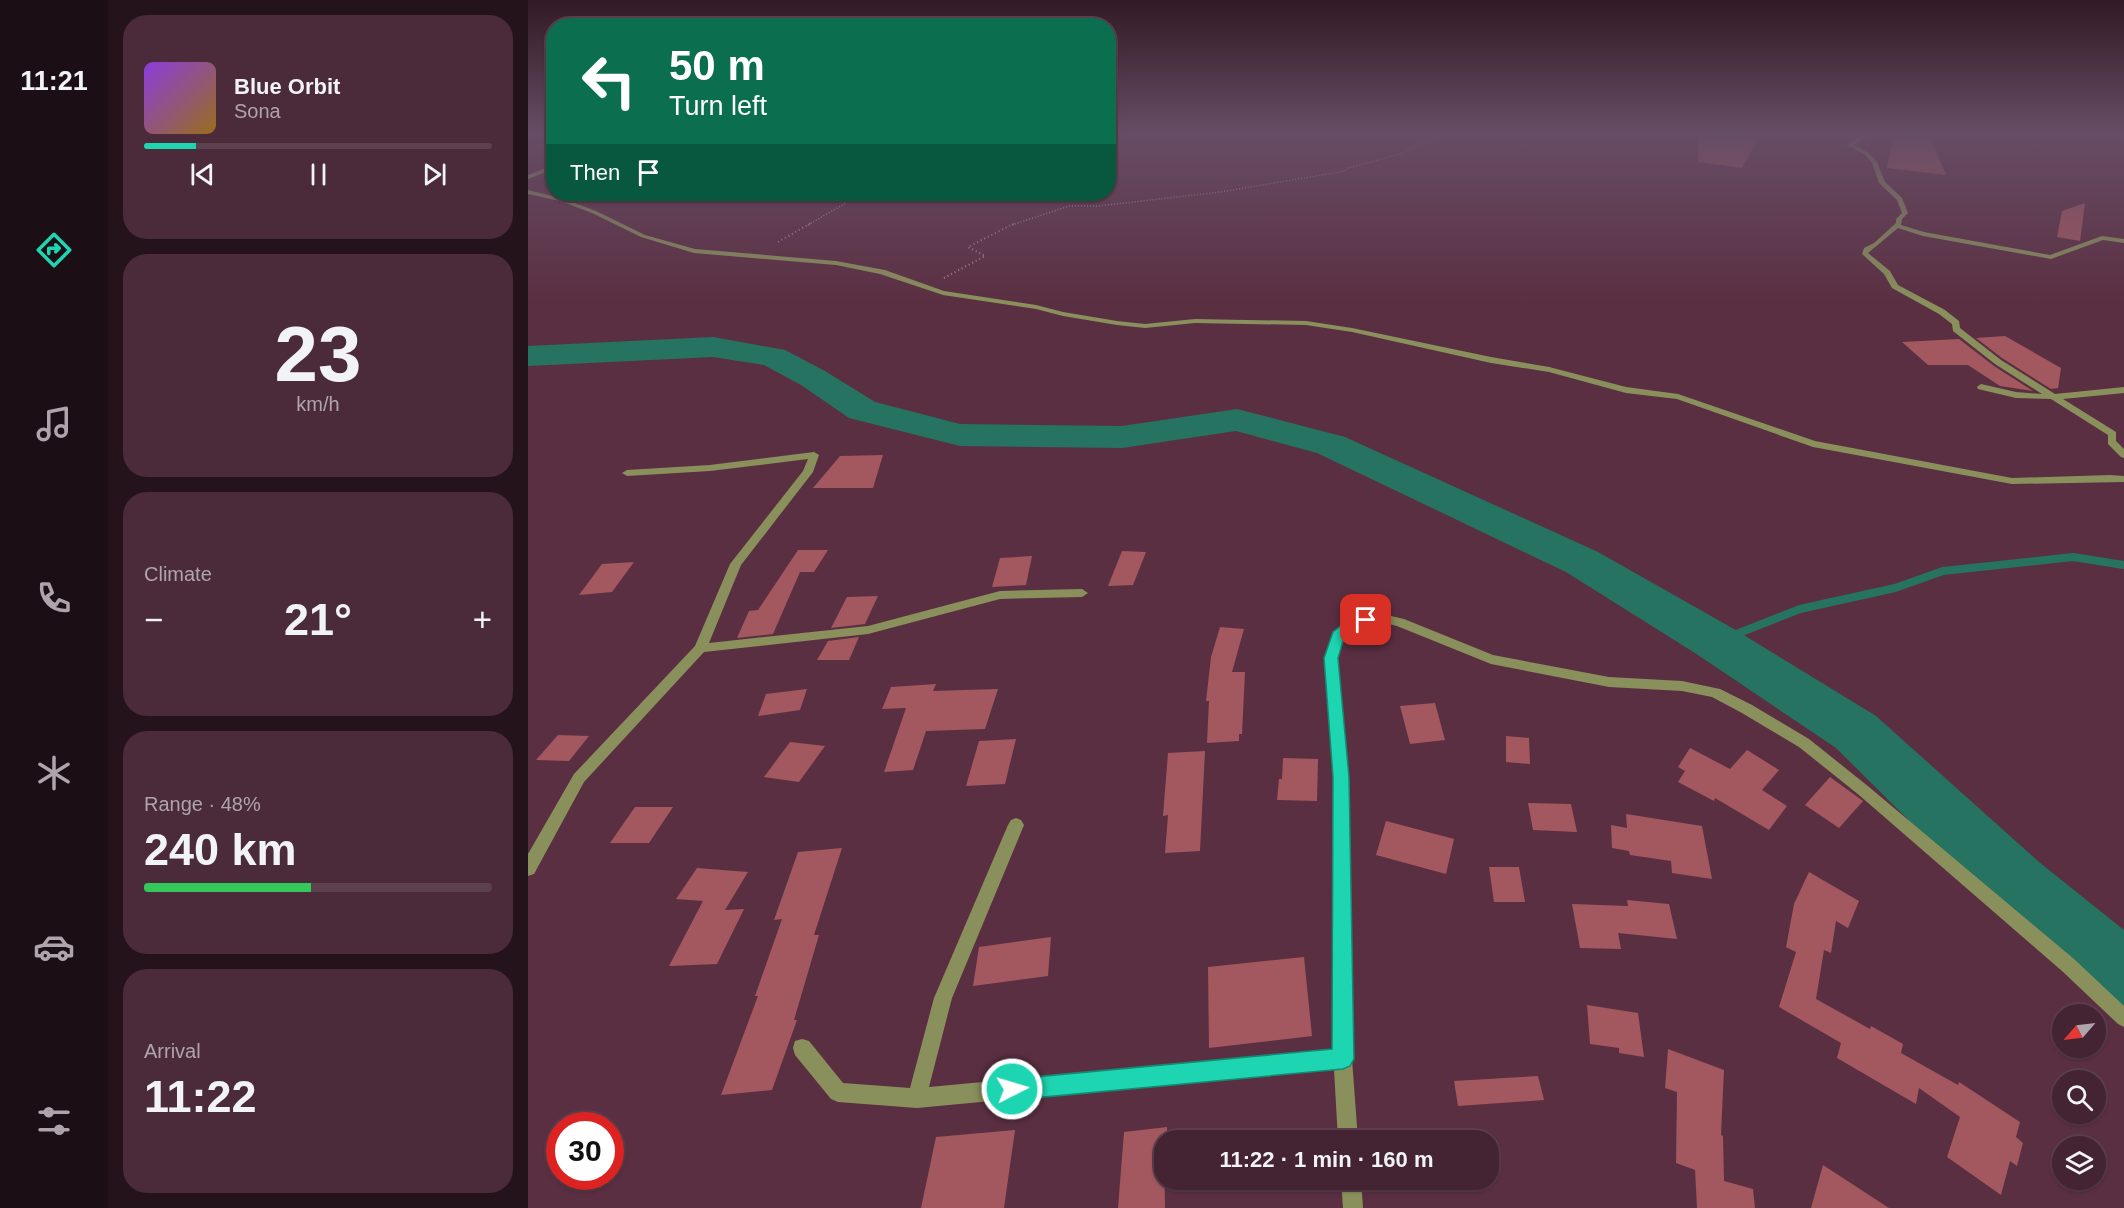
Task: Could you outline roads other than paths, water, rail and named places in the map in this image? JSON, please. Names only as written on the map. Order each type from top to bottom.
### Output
[{"type":"street","points":[[1889,189],[1900,199],[1905,213],[1899,219],[1898,226],[1866,249],[1864,254],[1887,273],[1895,286],[1942,312],[1956,323],[1956,329],[1998,362],[2113,435],[2111,442],[2124,455]]},
{"type":"street","points":[[528,192],[546,196]]},
{"type":"street","points":[[565,201],[594,212],[643,236],[694,251],[836,263],[882,272],[956,296],[980,297],[1063,314],[1136,325],[1194,321],[1306,323],[1352,330],[1549,370],[1626,390],[1678,397],[1819,445],[2012,481],[2038,483],[2105,478],[2124,479]]},
{"type":"street","points":[[1898,226],[1923,234],[2051,257],[2080,244],[2102,238],[2124,241]]},
{"type":"street","points":[[1981,387],[2018,397],[2124,390]]},
{"type":"street","points":[[528,869],[579,778],[700,648],[736,564],[808,472],[814,455],[710,468],[627,472]]},
{"type":"street","points":[[700,648],[868,630],[1000,595],[1082,593]]},
{"type":"street","points":[[1347,1130],[1343,1059],[1341,777],[1331,658],[1338,636],[1354,622],[1378,617],[1400,622],[1491,659],[1609,682],[1682,686],[1715,693],[1747,709],[1804,743],[1864,791],[2068,965],[2124,1018]]},
{"type":"street","points":[[917,1098],[943,998],[1016,825]]},
{"type":"street","points":[[802,1048],[838,1092],[917,1098],[1343,1059]]},
{"type":"street","points":[[1352,1190],[1353,1208]]},
{"type":"waterway","points":[[528,356],[713,347],[773,357],[813,378],[862,410],[960,435],[1122,437],[1237,420],[1331,445],[1582,562],[1716,642],[1856,732],[2016,883],[2124,974]]},
{"type":"waterway","points":[[1716,642],[1800,609],[1895,588],[1943,571],[2073,557],[2124,565]]}]
